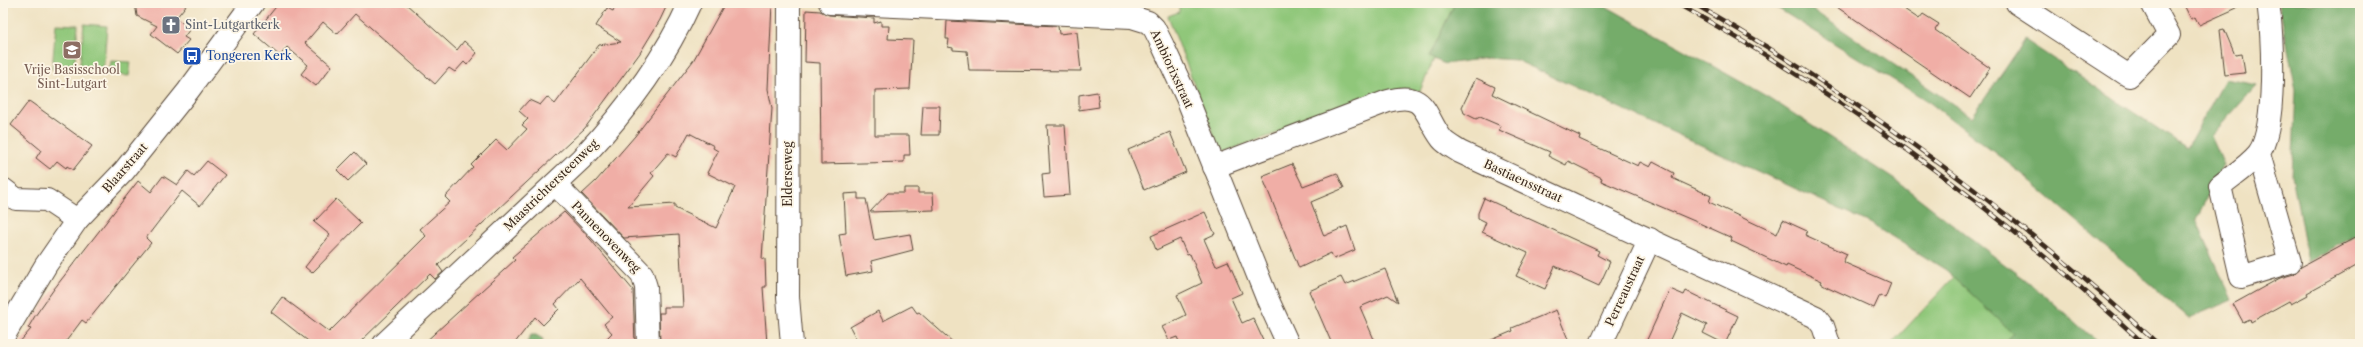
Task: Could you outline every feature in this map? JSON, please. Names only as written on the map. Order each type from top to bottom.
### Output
[{"type":"street","name":"Blaarstraat","points":[[3,337],[8,316],[77,220],[124,171],[188,91],[253,3]]},
{"type":"street","name":"Maastrichtersteenweg","points":[[384,344],[555,184],[604,134],[639,91],[672,38],[690,3]]},
{"type":"street","name":"Elderseweg","points":[[789,3],[788,297],[792,344]]},
{"type":"street","name":"Ambiorixstraat","points":[[830,3],[1140,18],[1154,28],[1164,46],[1267,298],[1288,344]]},
{"type":"street","points":[[2017,3],[2129,76],[2169,35],[2152,3]]},
{"type":"street","points":[[2259,154],[2220,186],[2241,277],[2290,262],[2259,154],[2271,115],[2271,21],[2268,3]]},
{"type":"street","name":"Bastiaensstraat","points":[[1214,167],[1388,101],[1401,98],[1410,99],[1420,103],[1426,110],[1443,140],[1460,152],[1816,317],[1823,326],[1829,344]]},
{"type":"street","name":"Pannenovenweg","points":[[555,184],[642,274],[646,287],[648,344]]},
{"type":"street","points":[[3,189],[16,199],[47,200],[77,220]]},
{"type":"street","name":"Perreaustraat","points":[[1601,344],[1650,239]]},
{"type":"green space","points":[[1179,3],[1455,3],[1430,57],[1434,59],[1420,91],[1402,89],[1224,152],[1217,144],[1168,16],[1179,12]]},
{"type":"green space","points":[[1455,3],[1602,4],[1768,97],[1898,182],[2048,298],[2099,344],[2004,344],[2013,333],[1946,270],[1870,223],[1516,60],[1487,58],[1445,64],[1429,57]]},
{"type":"green space","points":[[1769,3],[1802,3],[1972,117],[2025,40],[2187,148],[2225,79],[2257,85],[2211,136],[2224,165],[2196,219],[2232,300],[2189,318],[2026,177],[1929,102]]},
{"type":"green space","points":[[2279,3],[2360,3],[2360,233],[2308,262],[2292,175],[2296,90]]},
{"type":"green space","points":[[56,24],[78,25],[74,71],[52,69]]},
{"type":"green space","points":[[84,24],[107,26],[103,74],[79,72]]},
{"type":"green space","points":[[111,61],[131,62],[129,76],[109,74]]},
{"type":"green space","points":[[1954,277],[2014,333],[2004,344],[1891,344]]},
{"type":"green space","points":[[531,335],[536,335],[543,339],[542,344],[526,344]]},
{"type":"building","name":"Sint-Lutgartkerk","points":[[135,3],[188,3],[176,18],[190,29],[184,37],[189,40],[177,54],[151,34],[157,26],[137,16]]},
{"type":"building","points":[[279,3],[405,3],[457,50],[464,41],[477,53],[467,65],[464,62],[455,72],[449,68],[435,84],[355,14],[337,34],[323,22],[305,43],[332,66],[316,86],[301,74],[308,65],[287,47],[280,56],[254,34]]},
{"type":"building","points":[[617,3],[668,3],[660,20],[640,53],[585,128],[438,265],[443,272],[435,279],[430,274],[358,344],[312,344],[271,312],[282,297],[329,332],[426,236],[420,229],[450,202],[445,197],[473,167],[471,165],[496,140],[507,150],[527,129],[522,125],[528,119],[519,111],[529,100],[540,105],[547,97],[555,104],[599,45],[621,42],[596,26],[607,8],[613,11]]},
{"type":"building","points":[[725,3],[772,3],[768,89],[772,108],[762,259],[765,259],[766,287],[763,287],[767,344],[660,344],[659,313],[664,313],[664,307],[683,307],[679,234],[624,238],[582,194],[596,181],[635,136],[693,61]],"holes":[[[689,133],[714,146],[713,148],[718,151],[707,173],[735,187],[716,228],[675,208],[675,204],[628,207],[654,176],[651,173],[668,153],[676,157]]]},
{"type":"building","points":[[1831,3],[1895,3],[1919,19],[1923,14],[1939,24],[1935,30],[1990,68],[1970,98]]},
{"type":"building","points":[[2183,3],[2248,3],[2199,25],[2195,17],[2191,19]]},
{"type":"building","points":[[806,10],[820,11],[829,15],[874,18],[874,23],[881,21],[881,26],[889,26],[888,39],[913,40],[910,89],[875,90],[875,135],[909,135],[910,155],[904,155],[904,162],[821,164],[820,63],[805,62]]},
{"type":"building","points":[[947,21],[1058,26],[1059,34],[1077,32],[1081,71],[969,70],[967,51],[953,50],[953,48],[948,47],[949,39],[946,39]]},
{"type":"building","points":[[2224,29],[2235,55],[2242,54],[2245,73],[2225,75],[2220,30]]},
{"type":"building","points":[[1476,78],[1495,87],[1492,94],[1580,136],[1579,139],[1638,166],[1640,162],[1650,167],[1653,162],[1674,173],[1672,178],[1711,196],[1709,202],[1777,234],[1783,220],[1807,231],[1805,235],[1847,254],[1843,262],[1891,283],[1885,298],[1880,295],[1874,308],[1828,287],[1821,283],[1822,281],[1787,265],[1786,267],[1731,241],[1732,238],[1601,181],[1602,178],[1568,161],[1566,165],[1548,156],[1550,152],[1499,130],[1501,126],[1480,117],[1476,119],[1464,113],[1462,107]]},
{"type":"building","points":[[1097,92],[1099,107],[1079,110],[1079,95]]},
{"type":"building","points":[[29,101],[92,146],[73,170],[67,166],[66,168],[57,161],[50,169],[36,158],[41,150],[11,125]]},
{"type":"building","points":[[923,106],[940,106],[939,135],[921,135]]},
{"type":"building","points":[[1047,125],[1065,125],[1070,195],[1044,197],[1042,174],[1050,173]]},
{"type":"building","points":[[1170,132],[1186,172],[1144,190],[1128,150]]},
{"type":"building","points":[[355,152],[366,164],[348,181],[337,170]]},
{"type":"building","points":[[207,161],[225,175],[200,206],[182,191],[146,238],[151,243],[86,323],[82,320],[64,344],[18,344],[31,329],[28,328],[54,289],[138,181],[151,192],[163,176],[177,185],[188,171],[194,176]]},
{"type":"building","points":[[1292,164],[1303,186],[1337,173],[1344,188],[1311,202],[1324,236],[1347,226],[1355,250],[1334,259],[1331,253],[1299,268],[1262,176]]},
{"type":"building","points":[[904,188],[918,188],[918,193],[933,193],[934,210],[870,212],[888,193],[904,193]]},
{"type":"building","points":[[858,193],[858,199],[866,199],[874,240],[910,234],[913,250],[871,261],[873,271],[846,276],[839,234],[846,233],[844,194]]},
{"type":"building","points":[[1484,198],[1599,251],[1597,255],[1610,262],[1599,286],[1555,266],[1545,289],[1516,276],[1528,253],[1482,232],[1486,222],[1478,218],[1478,213]]},
{"type":"building","points":[[336,199],[361,223],[312,273],[305,267],[330,235],[314,222]]},
{"type":"building","points":[[564,212],[591,240],[633,290],[635,344],[601,344],[612,333],[604,324],[612,317],[580,278],[555,304],[559,309],[543,325],[535,317],[514,344],[423,344],[515,260],[512,257]]},
{"type":"building","points":[[1205,212],[1215,234],[1204,239],[1216,266],[1228,261],[1242,293],[1231,298],[1242,323],[1253,318],[1265,344],[1180,344],[1177,337],[1169,340],[1162,327],[1186,315],[1177,295],[1202,283],[1190,254],[1187,255],[1180,239],[1156,250],[1151,236]]},
{"type":"building","points":[[2360,235],[2360,264],[2307,293],[2308,295],[2291,304],[2289,301],[2251,322],[2250,319],[2243,322],[2233,304],[2280,278],[2294,274],[2301,267]]},
{"type":"building","points":[[1385,269],[1398,302],[1388,295],[1360,307],[1376,344],[1332,344],[1309,291],[1341,277],[1345,285]]},
{"type":"building","points":[[1670,289],[1684,295],[1686,291],[1738,316],[1725,344],[1703,333],[1707,325],[1682,313],[1668,344],[1645,344]]},
{"type":"building","points":[[912,306],[917,313],[919,312],[955,344],[859,344],[850,327],[878,311],[883,321]]},
{"type":"building","points":[[1556,310],[1570,344],[1482,344],[1513,331],[1512,328]]},
{"type":"railway","points":[[1676,3],[1739,39],[1800,77],[1861,117],[1920,159],[2035,249],[2144,344]]},
{"type":"railway","points":[[1693,3],[1817,78],[1935,160],[2049,249],[2158,344]]},
{"type":"place","name":"Sint-Lutgartkerk","points":[[171,25]]},
{"type":"place","name":"Vrije Basisschool Sint-Lutgart","points":[[72,50]]},
{"type":"place","name":"Tongeren Kerk","points":[[192,56]]}]
